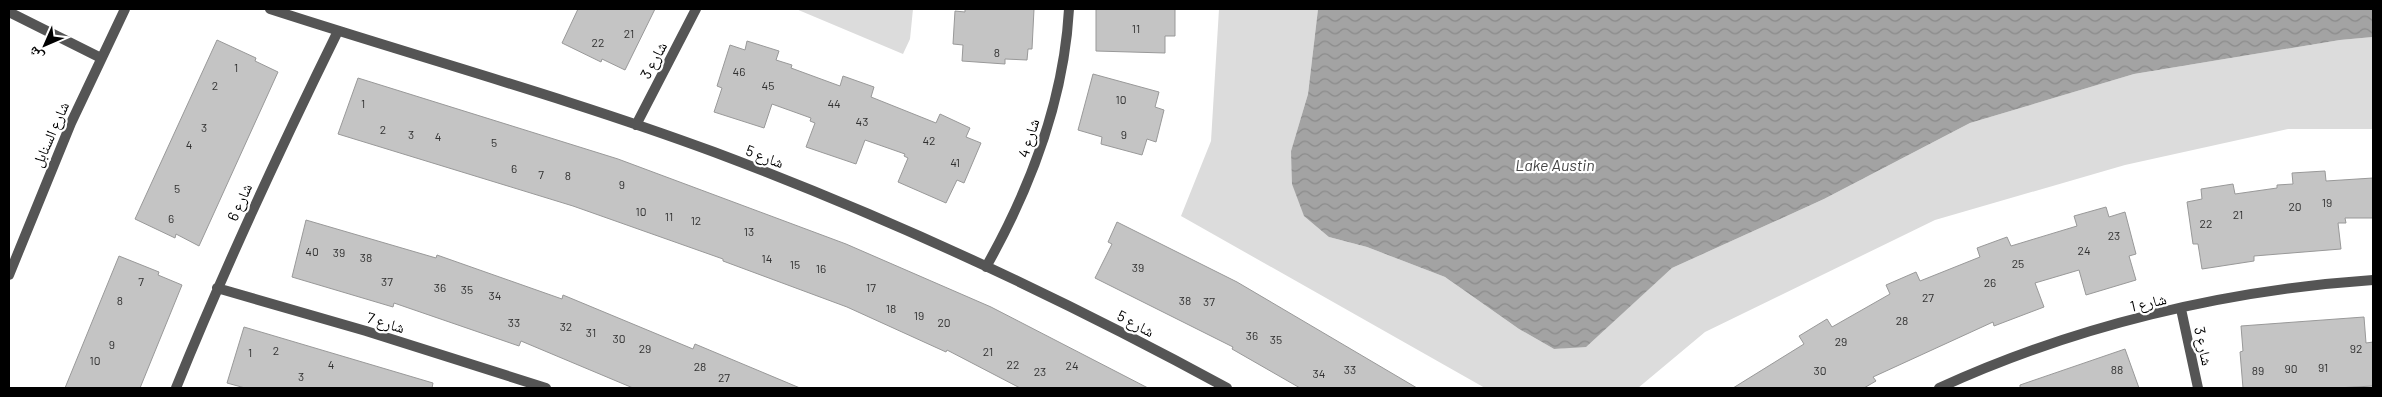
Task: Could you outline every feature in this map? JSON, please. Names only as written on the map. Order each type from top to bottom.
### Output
[{"type":"street","name":"شارع السنابل","points":[[9,275],[71,123],[126,9]]},
{"type":"street","name":"شارع 5","points":[[270,9],[636,125],[788,180],[1081,311],[1226,388]]},
{"type":"street","name":"شارع 3","points":[[636,125],[696,9]]},
{"type":"street","name":"شارع 4","points":[[986,267],[1014,215],[1037,161],[1060,81],[1068,37],[1069,9]]},
{"type":"street","points":[[9,12],[101,58]]},
{"type":"street","name":"شارع 6","points":[[176,388],[216,288],[273,163],[338,31]]},
{"type":"street","name":"شارع 1","points":[[1939,388],[1986,366],[2081,333],[2252,293],[2373,280]]},
{"type":"street","name":"شارع 7","points":[[216,288],[366,331],[546,388]]},
{"type":"street","name":"شارع 3","points":[[2181,309],[2198,388]]},
{"type":"shaded area","points":[[796,9],[913,9],[910,39],[903,54]]},
{"type":"shaded area","points":[[1219,9],[1318,9],[1308,94],[1291,151],[1329,237],[1367,247],[1445,277],[1519,329],[1554,349],[1586,346],[1672,268],[1824,199],[1970,123],[2134,74],[2340,40],[2373,37],[2373,129],[2288,129],[2125,165],[1935,220],[1705,332],[1638,388],[1485,388],[1181,216],[1211,141]]},
{"type":"water","name":"Lake Austin","points":[[1318,9],[2373,9],[2373,37],[2340,40],[2134,74],[1970,123],[1824,199],[1672,268],[1586,347],[1554,349],[1519,329],[1445,277],[1367,247],[1329,237],[1304,216],[1292,184],[1291,151],[1308,94]]},
{"type":"building","points":[[578,9],[655,9],[625,70],[602,59],[601,62],[562,43]]},
{"type":"building","points":[[965,9],[1034,9],[1032,49],[1028,49],[1027,60],[1005,59],[1005,64],[962,61],[963,45],[953,44],[955,11],[965,12]]},
{"type":"building","points":[[1096,9],[1175,9],[1175,36],[1165,36],[1165,53],[1096,51]]},
{"type":"building","points":[[217,40],[256,58],[255,61],[278,72],[199,246],[176,234],[175,238],[135,219]]},
{"type":"building","points":[[747,41],[779,51],[776,60],[792,65],[791,68],[840,86],[843,76],[874,87],[871,97],[936,123],[940,114],[970,128],[966,137],[981,143],[964,183],[957,180],[946,203],[898,182],[908,158],[904,156],[905,154],[865,140],[856,164],[806,147],[815,123],[810,121],[811,118],[772,104],[764,128],[714,112],[722,88],[717,86],[730,45],[745,50]]},
{"type":"building","points":[[1093,74],[1159,92],[1155,107],[1164,110],[1156,142],[1147,139],[1142,155],[1101,144],[1102,137],[1078,130]]},
{"type":"building","points":[[358,78],[618,159],[846,244],[991,307],[1148,388],[1020,388],[947,350],[946,352],[847,307],[723,261],[723,259],[573,206],[338,134]]},
{"type":"building","points":[[2325,171],[2326,181],[2373,178],[2373,218],[2345,218],[2346,223],[2338,223],[2341,249],[2254,256],[2254,261],[2202,269],[2198,244],[2193,244],[2187,202],[2202,199],[2201,189],[2233,184],[2235,194],[2277,188],[2277,185],[2293,184],[2292,173]]},
{"type":"building","points":[[2106,207],[2109,217],[2125,212],[2136,254],[2129,256],[2136,280],[2086,295],[2079,270],[2035,283],[2044,307],[1994,326],[1993,322],[1873,377],[1876,381],[1864,388],[1733,388],[1804,344],[1799,336],[1827,319],[1832,327],[1890,294],[1886,285],[1916,272],[1920,281],[1980,257],[1977,248],[2007,237],[2011,246],[2077,226],[2074,216]]},
{"type":"building","points":[[306,220],[436,258],[437,255],[562,299],[563,295],[693,349],[695,344],[800,388],[633,388],[521,341],[519,346],[394,303],[393,307],[292,277]]},
{"type":"building","points":[[1117,222],[1237,282],[1417,388],[1300,388],[1232,349],[1233,347],[1095,278],[1112,244],[1108,242]]},
{"type":"building","points":[[119,256],[159,272],[158,275],[182,285],[140,388],[65,388]]},
{"type":"building","points":[[2364,317],[2366,343],[2373,342],[2373,386],[2243,388],[2240,352],[2243,351],[2241,326]]},
{"type":"building","points":[[244,327],[433,383],[432,388],[245,388],[227,383]]},
{"type":"building","points":[[2125,349],[2139,388],[2020,388],[2020,385]]}]
